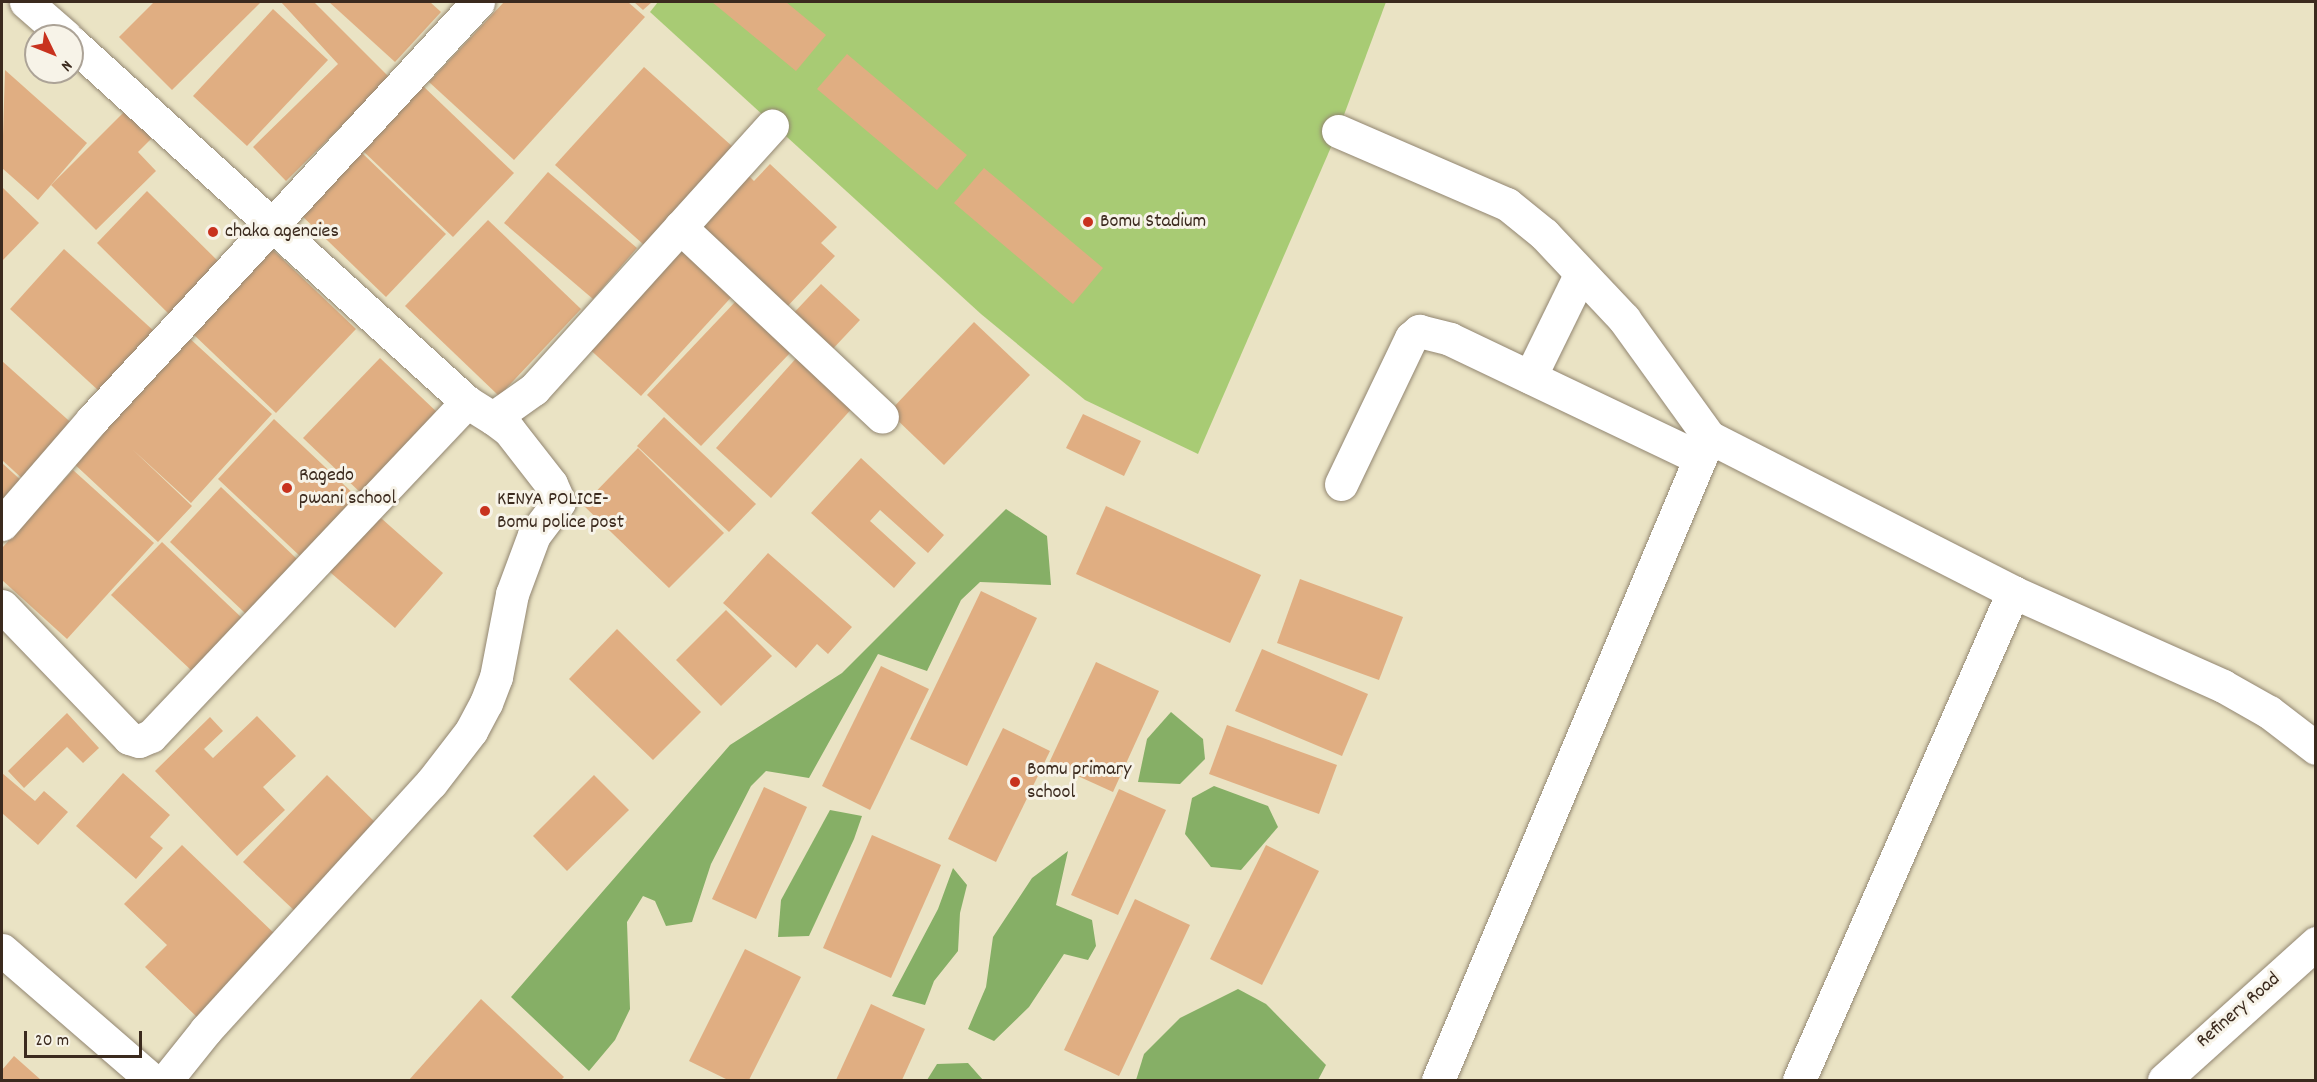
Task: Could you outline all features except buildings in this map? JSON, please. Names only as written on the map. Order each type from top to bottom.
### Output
[{"type":"street","points":[[27,2],[51,24]]},
{"type":"street","points":[[2,524],[92,420],[274,226],[478,2]]},
{"type":"street","points":[[84,54],[480,410],[509,430],[551,484],[560,502],[534,535],[512,594],[496,677],[486,703],[471,731],[431,783],[206,1030],[166,1080]]},
{"type":"street","points":[[2,606],[129,738],[140,741],[151,736],[480,410],[534,389],[772,126]]},
{"type":"street","points":[[1338,131],[1507,204],[1544,234],[1580,275],[1624,319],[1705,448]]},
{"type":"street","points":[[680,227],[882,417]]},
{"type":"street","points":[[1530,377],[1580,275]]},
{"type":"street","points":[[1341,484],[1411,338],[1419,331],[1450,339],[1530,377],[1705,448],[2013,592],[2223,686],[2269,712],[2316,748]]},
{"type":"street","points":[[1438,1080],[1705,448]]},
{"type":"street","points":[[1799,1080],[2013,592]]},
{"type":"street","points":[[2,950],[152,1080]]},
{"type":"street","name":"Refinery Road","points":[[2164,1080],[2312,954]]},
{"type":"green space","name":"Bomu Stadium","points":[[658,2],[1386,2],[1338,131],[1198,454],[1085,400],[981,314],[650,12]]},
{"type":"green space","points":[[1006,509],[1047,536],[1051,585],[980,582],[961,600],[927,671],[878,654],[809,778],[766,771],[751,786],[711,864],[692,922],[666,926],[655,901],[643,896],[627,922],[630,1009],[615,1040],[589,1071],[511,997],[730,745],[842,673]]},
{"type":"green space","points":[[1171,712],[1203,739],[1205,759],[1180,784],[1138,782],[1147,739]]},
{"type":"green space","points":[[1214,786],[1268,806],[1278,827],[1241,870],[1211,867],[1185,834],[1192,798]]},
{"type":"green space","points":[[830,810],[862,816],[854,839],[809,936],[778,937],[781,900]]},
{"type":"green space","points":[[1068,851],[1056,905],[1092,920],[1096,946],[1088,960],[1064,954],[1029,1007],[994,1041],[968,1029],[986,987],[993,937],[1032,878]]},
{"type":"green space","points":[[953,868],[967,885],[960,913],[958,951],[934,981],[925,1005],[892,996],[938,909]]},
{"type":"green space","points":[[1238,989],[1266,1004],[1326,1065],[1318,1080],[1136,1080],[1144,1054],[1180,1018]]},
{"type":"green space","points":[[968,1063],[983,1080],[927,1080],[937,1064]]},
{"type":"place","name":"Bomu Stadium","points":[[1088,222]]},
{"type":"place","name":"chaka agencies","points":[[213,232]]},
{"type":"place","name":"Ragedo pwani school","points":[[287,488]]},
{"type":"place","name":"KENYA POLICE- Bomu police post","points":[[485,511]]},
{"type":"place","name":"Bomu primary school","points":[[1015,782]]}]
